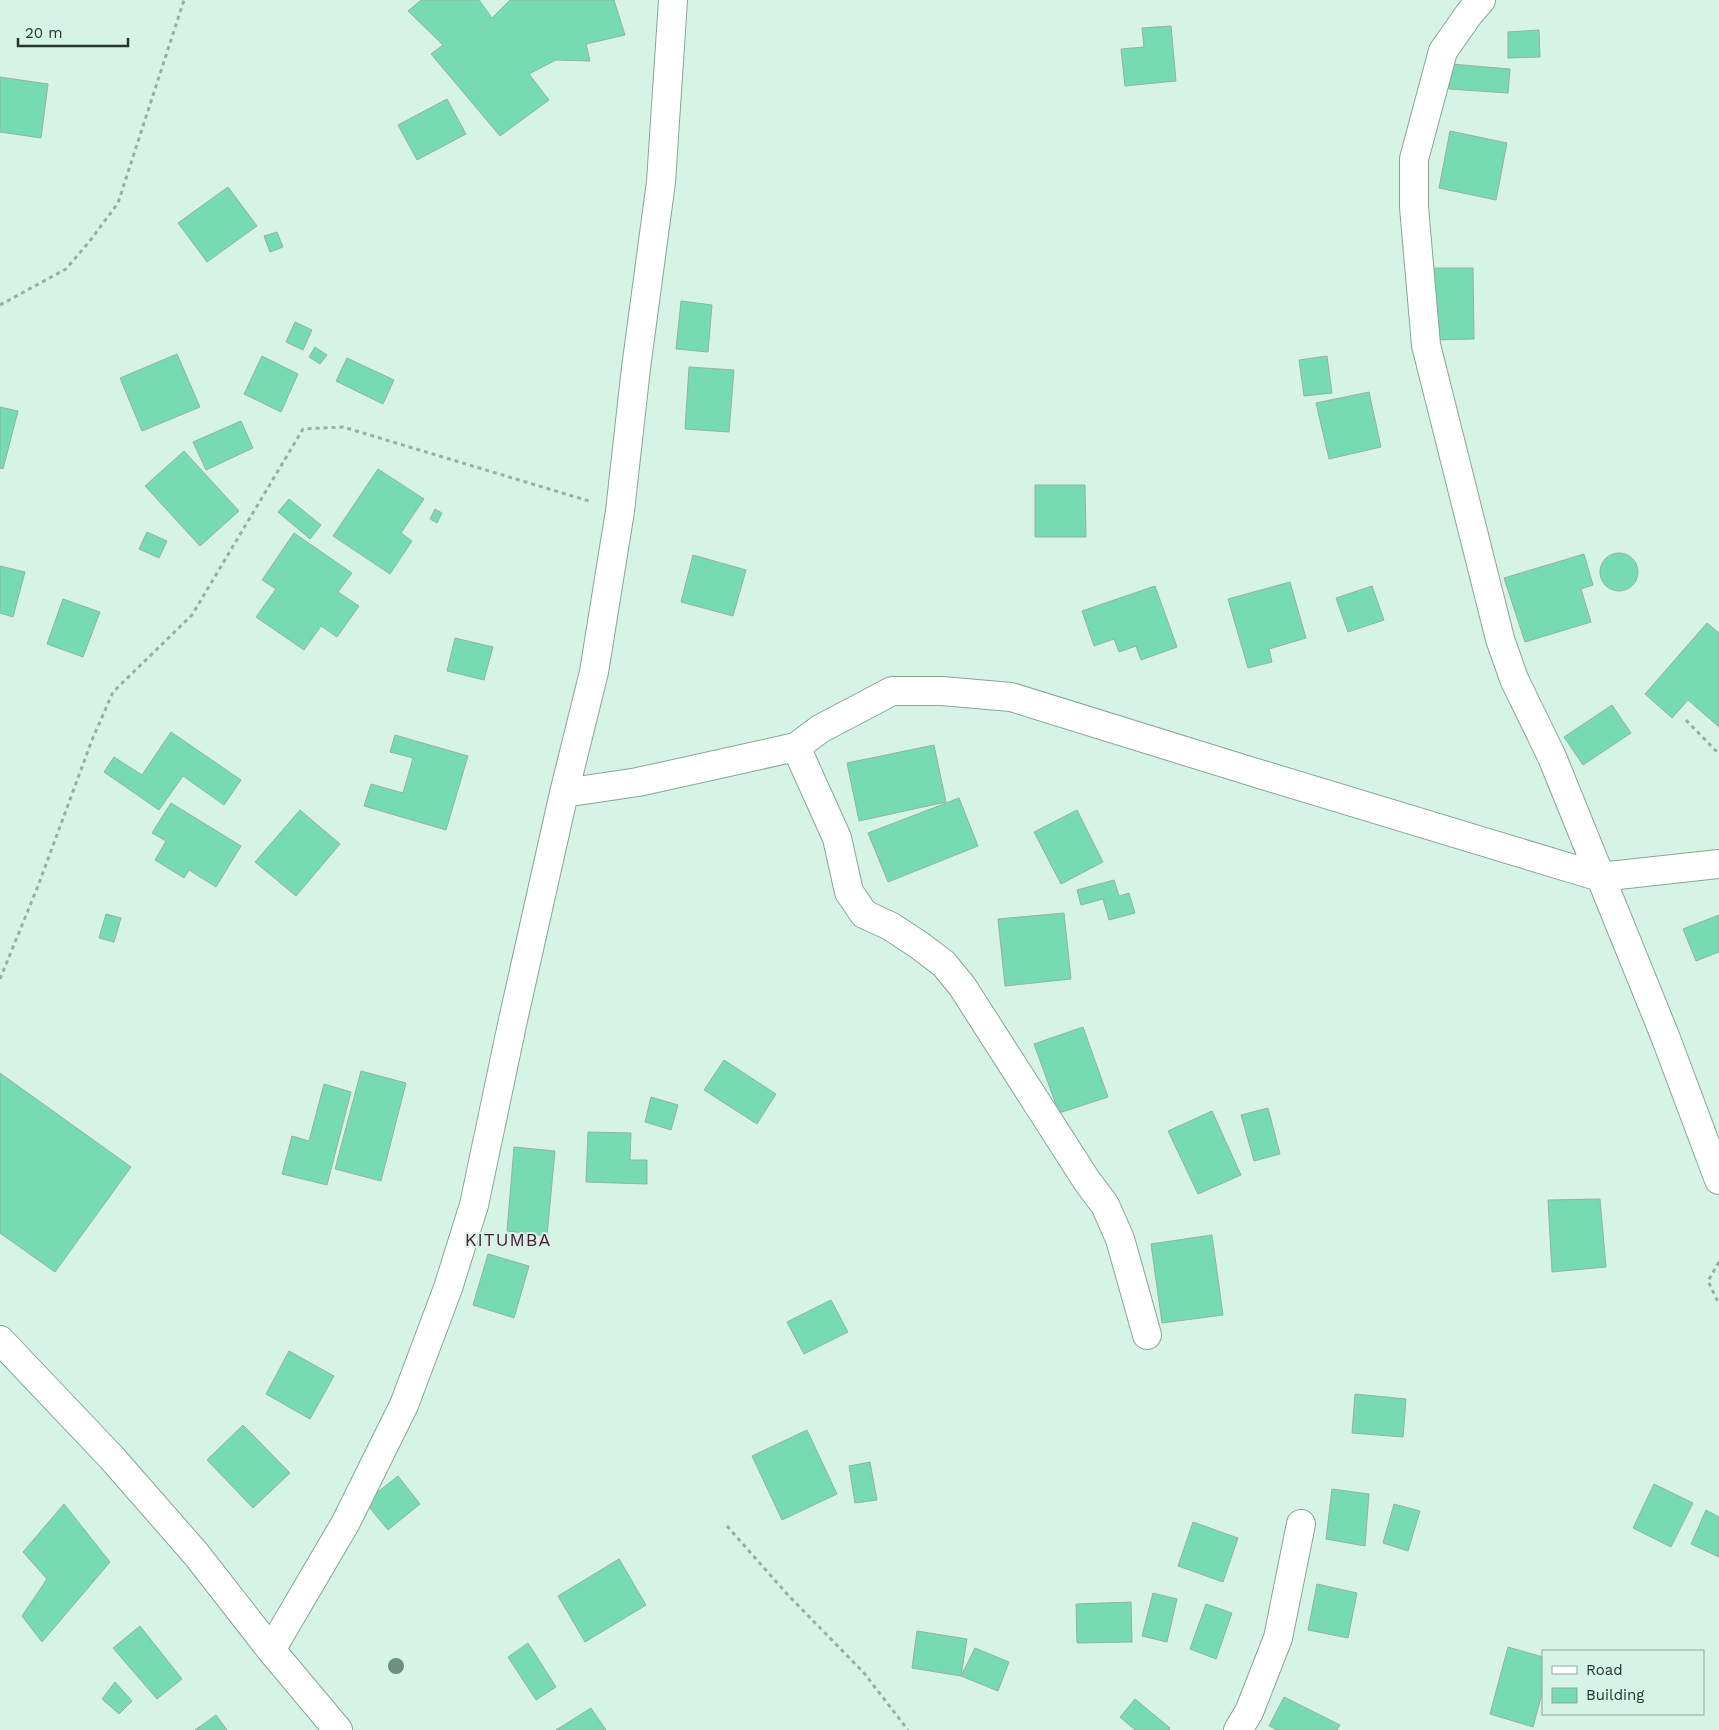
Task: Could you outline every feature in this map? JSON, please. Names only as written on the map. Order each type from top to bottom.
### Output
[{"type":"street","points":[[271,1650],[345,1524],[404,1405],[448,1288],[474,1206],[564,793],[594,672],[620,511],[636,368],[661,182],[673,0]]},
{"type":"street","points":[[1481,0],[1443,51],[1414,159],[1414,207],[1426,345],[1500,639],[1514,680],[1552,757],[1665,1036],[1719,1180]]},
{"type":"street","points":[[564,793],[638,782],[796,747],[820,729],[892,691],[942,691],[1011,697],[1600,877],[1719,864]]},
{"type":"street","points":[[796,747],[837,838],[849,892],[864,914],[890,926],[919,945],[944,964],[956,978],[1087,1182],[1105,1205],[1120,1239],[1147,1335]]},
{"type":"street","points":[[0,1340],[119,1466],[196,1554],[271,1650],[338,1730]]},
{"type":"street","points":[[1238,1730],[1249,1712],[1278,1638],[1301,1524]]},
{"type":"path","points":[[0,305],[66,269],[90,242],[118,203],[184,0]]},
{"type":"path","points":[[0,979],[38,886],[92,740],[113,692],[192,615],[303,428],[343,427],[620,511]]},
{"type":"path","points":[[1686,720],[1719,754]]},
{"type":"path","points":[[1719,1262],[1708,1281],[1719,1304]]},
{"type":"path","points":[[727,1526],[788,1595],[864,1673],[908,1730]]},
{"type":"building","points":[[421,0],[479,0],[492,18],[510,0],[614,0],[625,35],[586,44],[590,61],[556,60],[529,74],[549,100],[500,136],[431,54],[443,45],[408,11]]},
{"type":"building","points":[[1171,26],[1176,81],[1125,86],[1121,49],[1144,47],[1142,28]]},
{"type":"building","points":[[1539,30],[1540,57],[1508,58],[1508,32]]},
{"type":"building","points":[[1451,64],[1510,69],[1508,93],[1449,89]]},
{"type":"building","points":[[0,77],[48,84],[41,138],[0,132]]},
{"type":"building","points":[[447,99],[466,134],[417,160],[398,125]]},
{"type":"building","points":[[1450,131],[1507,143],[1496,200],[1439,188]]},
{"type":"building","points":[[228,187],[257,226],[207,262],[178,223]]},
{"type":"building","points":[[277,232],[283,247],[270,252],[264,236]]},
{"type":"building","points":[[1432,268],[1473,268],[1474,339],[1433,340]]},
{"type":"building","points":[[681,301],[712,305],[708,352],[676,349]]},
{"type":"building","points":[[295,322],[312,330],[303,350],[286,342]]},
{"type":"building","points":[[315,347],[327,355],[320,364],[309,357]]},
{"type":"building","points":[[177,354],[200,407],[142,431],[120,378]]},
{"type":"building","points":[[262,356],[298,374],[281,412],[244,394]]},
{"type":"building","points":[[1327,356],[1332,393],[1304,396],[1299,360]]},
{"type":"building","points":[[347,358],[394,380],[383,404],[336,381]]},
{"type":"building","points":[[689,367],[734,370],[729,432],[685,429]]},
{"type":"building","points":[[1369,392],[1381,447],[1329,459],[1316,403]]},
{"type":"building","points":[[0,407],[18,411],[3,469],[0,468]]},
{"type":"building","points":[[241,421],[253,448],[206,470],[193,442]]},
{"type":"building","points":[[184,451],[239,511],[200,546],[145,486]]},
{"type":"building","points":[[378,469],[424,499],[401,533],[412,541],[390,574],[333,536]]},
{"type":"building","points":[[1035,485],[1085,485],[1086,537],[1035,537]]},
{"type":"building","points":[[289,499],[321,525],[310,539],[278,512]]},
{"type":"building","points":[[435,509],[442,513],[437,523],[430,519]]},
{"type":"building","points":[[147,532],[167,541],[159,558],[139,549]]},
{"type":"building","points":[[294,533],[352,573],[338,592],[359,606],[337,637],[321,626],[304,650],[256,617],[276,589],[262,580]]},
{"type":"building","points":[[1619,553],[1632,559],[1638,572],[1632,585],[1619,591],[1606,585],[1600,572],[1606,559]]},
{"type":"building","points":[[1584,554],[1593,585],[1581,589],[1591,622],[1525,642],[1504,578]]},
{"type":"building","points":[[693,555],[746,570],[733,616],[681,602]]},
{"type":"building","points":[[0,566],[25,572],[13,617],[0,613]]},
{"type":"building","points":[[1290,582],[1306,638],[1269,649],[1272,662],[1248,668],[1228,599]]},
{"type":"building","points":[[1155,586],[1177,647],[1141,660],[1136,646],[1119,652],[1114,639],[1094,646],[1082,611]]},
{"type":"building","points":[[1372,586],[1384,620],[1348,632],[1336,598]]},
{"type":"building","points":[[63,599],[100,612],[83,657],[47,644]]},
{"type":"building","points":[[1707,623],[1719,633],[1719,727],[1688,700],[1672,718],[1645,694]]},
{"type":"building","points":[[455,638],[493,647],[484,680],[447,671]]},
{"type":"building","points":[[1612,705],[1631,733],[1583,765],[1564,737]]},
{"type":"building","points":[[171,732],[241,780],[224,805],[183,776],[159,810],[104,772],[114,757],[142,775]]},
{"type":"building","points":[[395,735],[468,756],[446,830],[364,806],[371,784],[403,793],[413,758],[390,752]]},
{"type":"building","points":[[934,745],[946,802],[859,821],[847,763]]},
{"type":"building","points":[[959,798],[978,846],[888,882],[868,833]]},
{"type":"building","points":[[171,803],[241,846],[216,887],[189,870],[184,878],[155,860],[166,841],[152,833]]},
{"type":"building","points":[[300,810],[340,844],[296,896],[255,862]]},
{"type":"building","points":[[1077,810],[1103,862],[1061,884],[1034,832]]},
{"type":"building","points":[[1114,880],[1119,896],[1129,893],[1135,913],[1109,920],[1103,899],[1081,905],[1077,890]]},
{"type":"building","points":[[1064,913],[1071,979],[1005,986],[998,919]]},
{"type":"building","points":[[106,914],[121,918],[114,942],[99,938]]},
{"type":"building","points":[[1719,915],[1719,952],[1696,961],[1683,929]]},
{"type":"building","points":[[1083,1027],[1108,1097],[1059,1113],[1034,1044]]},
{"type":"building","points":[[724,1060],[776,1094],[757,1124],[704,1090]]},
{"type":"building","points":[[361,1071],[406,1083],[381,1181],[335,1169]]},
{"type":"building","points":[[0,1073],[131,1167],[55,1272],[0,1233]]},
{"type":"building","points":[[324,1084],[351,1092],[327,1185],[282,1174],[292,1136],[309,1141]]},
{"type":"building","points":[[651,1097],[678,1105],[671,1130],[645,1122]]},
{"type":"building","points":[[1268,1108],[1280,1154],[1254,1161],[1241,1115]]},
{"type":"building","points":[[1212,1111],[1241,1175],[1198,1194],[1168,1131]]},
{"type":"building","points":[[588,1132],[631,1133],[630,1160],[647,1160],[647,1184],[586,1182]]},
{"type":"building","points":[[514,1147],[555,1151],[547,1236],[507,1231]]},
{"type":"building","points":[[1600,1199],[1606,1267],[1552,1272],[1548,1200]]},
{"type":"building","points":[[1212,1235],[1223,1315],[1162,1323],[1151,1244]]},
{"type":"building","points":[[488,1254],[529,1266],[514,1318],[473,1305]]},
{"type":"building","points":[[831,1300],[848,1332],[804,1354],[787,1322]]},
{"type":"building","points":[[289,1351],[334,1376],[310,1419],[266,1394]]},
{"type":"building","points":[[1355,1394],[1406,1399],[1403,1437],[1352,1433]]},
{"type":"building","points":[[243,1425],[290,1473],[253,1508],[207,1460]]},
{"type":"building","points":[[807,1430],[837,1494],[782,1520],[752,1456]]},
{"type":"building","points":[[870,1462],[877,1500],[855,1503],[849,1466]]},
{"type":"building","points":[[398,1476],[420,1504],[388,1530],[365,1502]]},
{"type":"building","points":[[1654,1484],[1693,1503],[1671,1547],[1633,1528]]},
{"type":"building","points":[[1332,1489],[1369,1494],[1365,1546],[1326,1539]]},
{"type":"building","points":[[64,1504],[110,1562],[42,1642],[22,1616],[47,1579],[23,1552]]},
{"type":"building","points":[[1394,1504],[1420,1511],[1408,1551],[1383,1543]]},
{"type":"building","points":[[1706,1510],[1719,1517],[1719,1557],[1691,1544]]},
{"type":"building","points":[[1193,1522],[1238,1538],[1223,1582],[1178,1566]]},
{"type":"building","points":[[619,1559],[646,1605],[585,1642],[558,1596]]},
{"type":"building","points":[[1317,1584],[1357,1593],[1348,1638],[1308,1630]]},
{"type":"building","points":[[1153,1593],[1177,1599],[1167,1642],[1142,1636]]},
{"type":"building","points":[[1131,1602],[1132,1642],[1077,1643],[1076,1604]]},
{"type":"building","points":[[1206,1604],[1232,1613],[1216,1659],[1190,1649]]},
{"type":"building","points":[[140,1626],[182,1679],[157,1699],[113,1648]]},
{"type":"building","points":[[917,1631],[967,1639],[961,1676],[912,1668]]},
{"type":"building","points":[[528,1643],[556,1687],[536,1700],[508,1657]]},
{"type":"building","points":[[1508,1647],[1542,1657],[1542,1694],[1533,1727],[1490,1714]]},
{"type":"building","points":[[975,1648],[1009,1662],[998,1691],[961,1676]]},
{"type":"building","points":[[115,1682],[132,1701],[119,1714],[102,1699]]},
{"type":"building","points":[[1284,1697],[1340,1725],[1337,1730],[1277,1730],[1269,1726]]},
{"type":"building","points":[[1135,1699],[1170,1728],[1169,1730],[1135,1730],[1120,1717]]},
{"type":"building","points":[[591,1708],[606,1730],[556,1730]]},
{"type":"building","points":[[216,1715],[227,1730],[195,1730]]},
{"type":"district","name":"KITUMBA","points":[[508,1240]]}]
